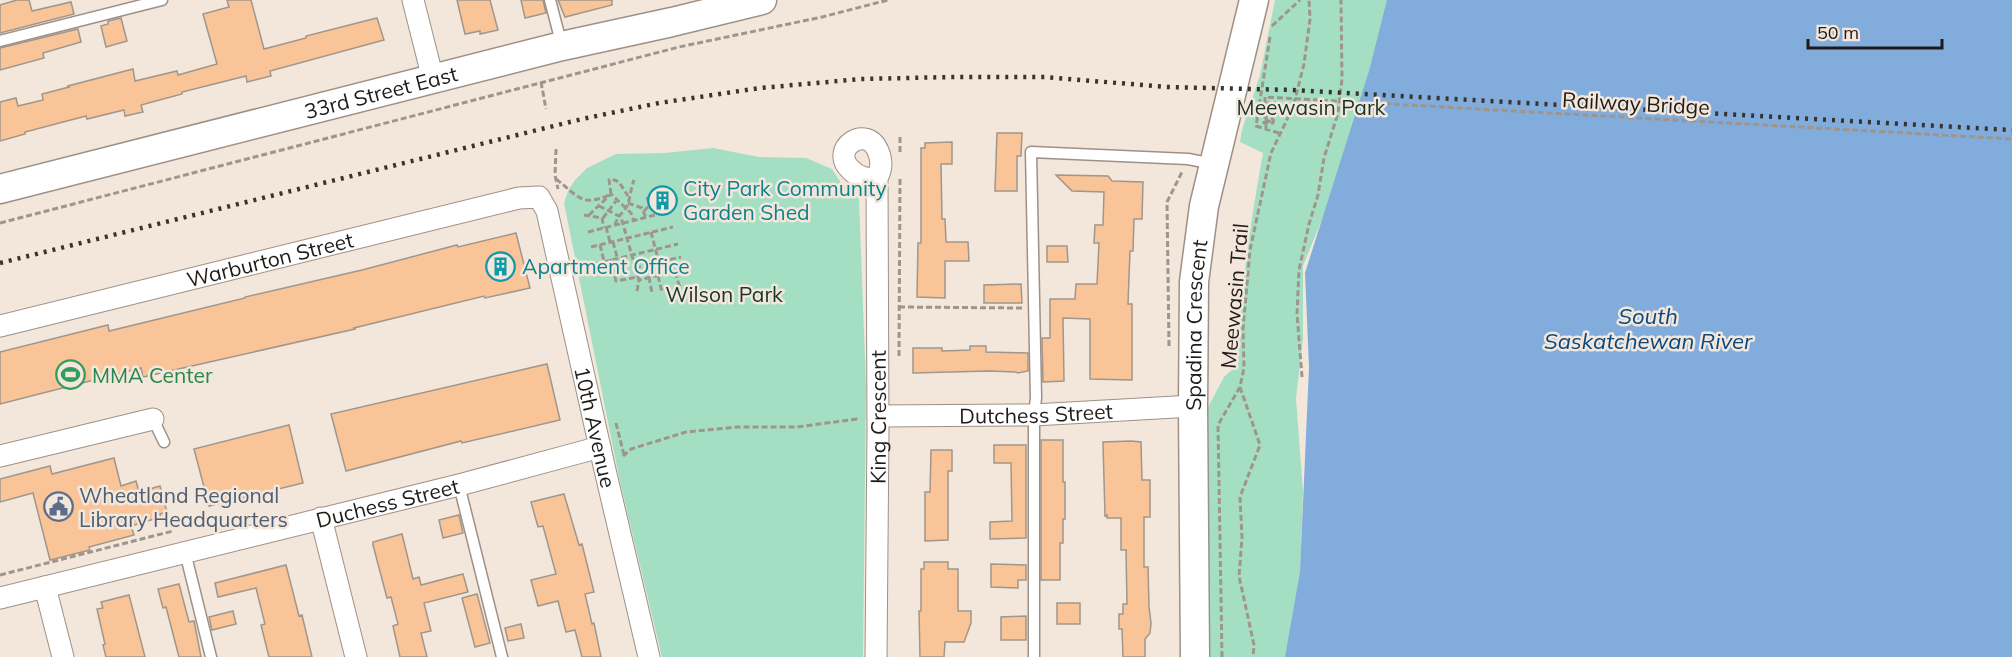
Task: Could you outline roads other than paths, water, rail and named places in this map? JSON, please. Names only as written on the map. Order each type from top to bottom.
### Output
[{"type":"street","points":[[413,0],[433,79]]},
{"type":"street","name":"33rd Street East","points":[[0,189],[562,46],[689,9],[762,0]]},
{"type":"street","points":[[1237,0],[1241,48]]},
{"type":"street","name":"Spadina Crescent","points":[[1195,657],[1194,282],[1204,206],[1241,48],[1264,9]]},
{"type":"street","name":"King Crescent","points":[[876,657],[877,178]]},
{"type":"street","name":"Warburton Street","points":[[0,326],[519,198],[539,198]]},
{"type":"street","name":"10th Avenue","points":[[539,198],[547,211],[649,657]]},
{"type":"street","name":"Dutchess Street","points":[[878,423],[1193,406]]},
{"type":"street","points":[[0,456],[153,419]]},
{"type":"street","name":"Duchess Street","points":[[0,598],[459,485],[600,447]]},
{"type":"street","points":[[321,518],[356,657]]},
{"type":"street","points":[[45,587],[63,657]]},
{"type":"lane","points":[[0,41],[162,0]]},
{"type":"lane","points":[[550,0],[562,46]]},
{"type":"lane","points":[[1034,657],[1034,415],[1036,398],[1032,308],[1030,152],[1188,159],[1214,164]]},
{"type":"lane","points":[[153,419],[164,442]]},
{"type":"lane","points":[[459,485],[502,657]]},
{"type":"lane","points":[[186,552],[212,657]]},
{"type":"water","name":"South Saskatchewan River","points":[[1387,0],[2012,0],[2012,657],[1285,657],[1300,572],[1309,367],[1305,273],[1369,71]]},
{"type":"railway","points":[[0,263],[582,119],[659,103],[760,88],[861,79],[1045,77],[1166,87],[1293,90],[2012,130]]},
{"type":"place","name":"City Park Community Garden Shed","points":[[662,200]]},
{"type":"place","name":"Apartment Office","points":[[501,266]]},
{"type":"place","name":"MMA Center","points":[[71,375]]},
{"type":"place","name":"Wheatland Regional Library Headquarters","points":[[58,507]]},
{"type":"park label","name":"Meewasin Park","points":[[1311,107]]},
{"type":"park label","name":"Wilson Park","points":[[724,294]]}]
